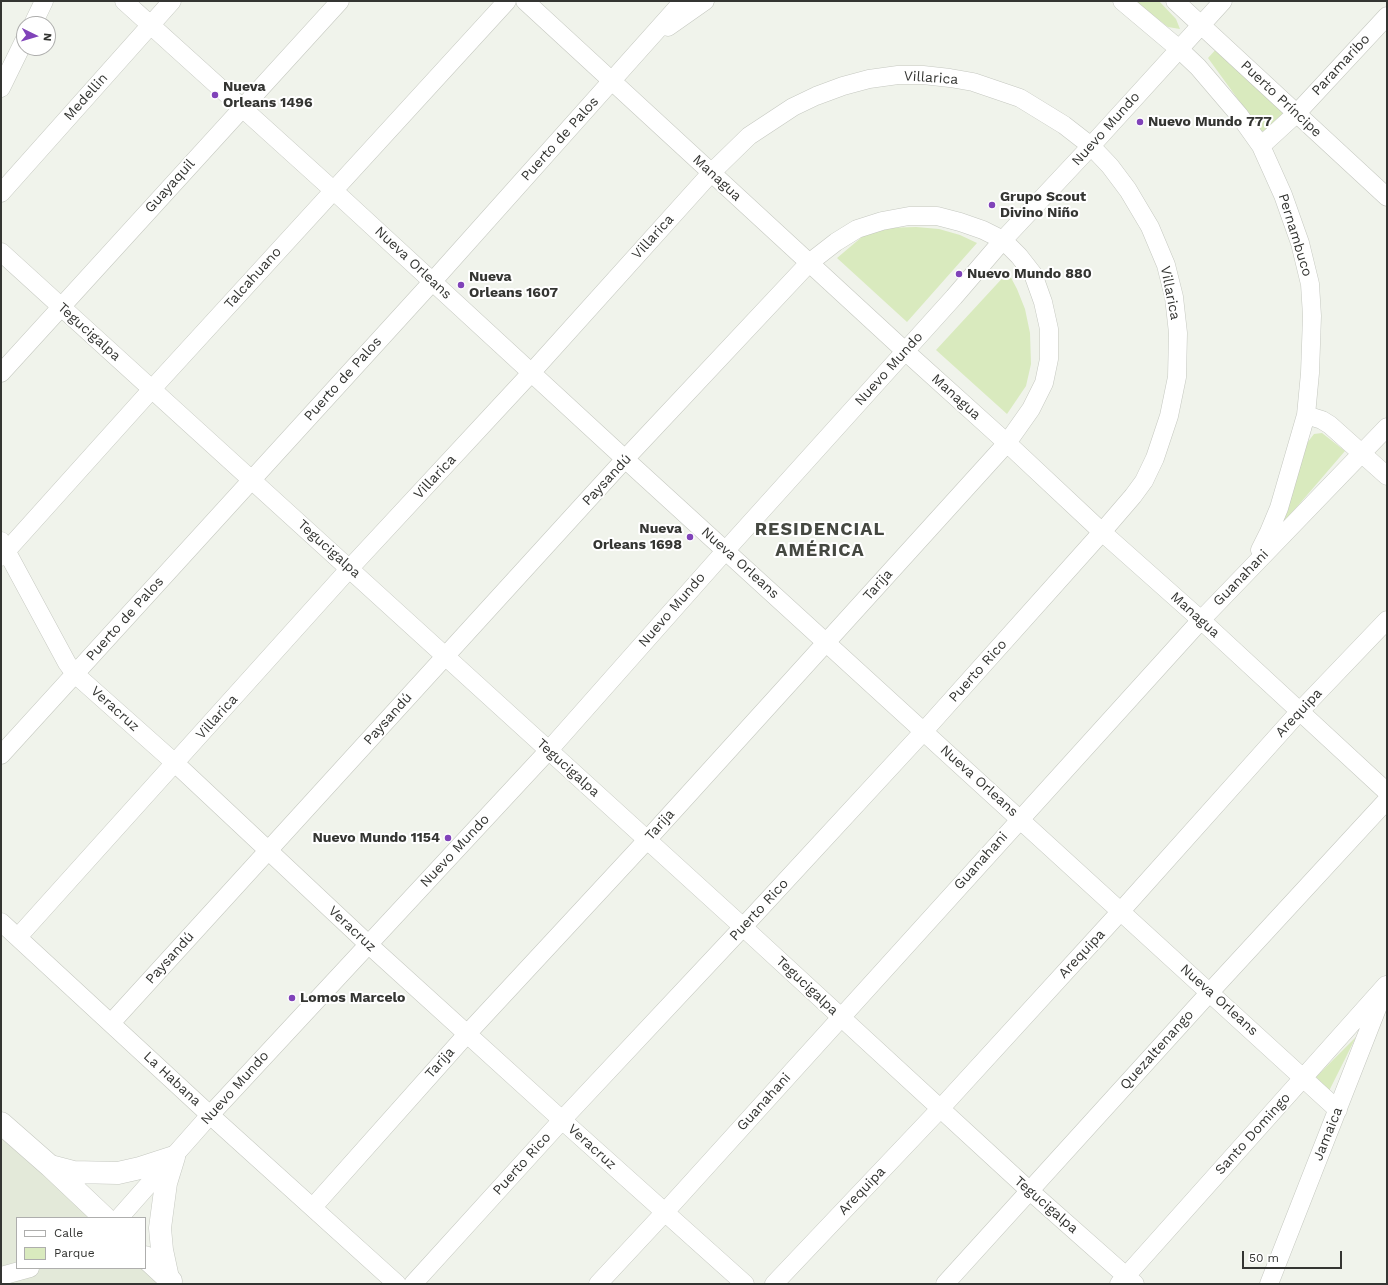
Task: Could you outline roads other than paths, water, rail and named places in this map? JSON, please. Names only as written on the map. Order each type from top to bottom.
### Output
[{"type":"main road","points":[[1,1123],[50,1166],[103,1217]]},
{"type":"main road","points":[[50,1166],[73,1172],[118,1173],[140,1168],[174,1157]]},
{"type":"main road","points":[[170,1282],[162,1250],[160,1228],[166,1183],[174,1157]]},
{"type":"main road","points":[[146,1258],[170,1282]]},
{"type":"street","points":[[37,16],[44,1]]},
{"type":"street","name":"Nueva Orleans","points":[[124,1],[433,281],[531,373],[1338,1110]]},
{"type":"street","name":"Medellin","points":[[1,193],[172,1]]},
{"type":"street","name":"Guayaquil","points":[[1,373],[340,1]]},
{"type":"street","name":"Talcahuano","points":[[3,550],[507,1]]},
{"type":"street","name":"Managua","points":[[525,1],[710,173],[1007,443],[1102,532],[1201,620],[1387,792]]},
{"type":"street","name":"Puerto de Palos","points":[[1,755],[433,281],[683,1]]},
{"type":"street","points":[[644,44],[705,1]]},
{"type":"street","name":"Pernambuco","points":[[1122,1],[1198,67],[1239,114],[1261,146],[1283,195],[1300,244],[1310,284],[1312,316],[1310,373],[1306,415],[1279,508],[1269,532],[1250,568]]},
{"type":"street","name":"Puerto Príncipe","points":[[1175,1],[1387,197]]},
{"type":"street","name":"Nuevo Mundo","points":[[120,1217],[210,1115],[549,750],[1003,240],[1223,1]]},
{"type":"street","name":"Paramaribo","points":[[1261,146],[1297,113],[1384,25]]},
{"type":"street","points":[[1,88],[17,56]]},
{"type":"street","name":"Villarica","points":[[18,937],[350,568],[531,373],[710,173],[749,136],[793,107],[816,96],[843,86],[869,79],[898,75],[923,75],[973,82],[1020,98],[1064,125],[1091,146],[1110,166],[1128,190],[1150,227],[1166,265],[1174,297],[1178,333],[1177,377],[1169,416],[1155,458],[1144,481],[1102,532]]},
{"type":"street","name":"Paysandú","points":[[111,1022],[625,459],[809,263],[836,242],[857,229],[882,220],[909,216],[937,216],[984,230],[1003,240],[1019,256],[1033,274],[1043,302],[1049,329],[1050,359],[1044,383],[1031,409],[1007,443]]},
{"type":"street","name":"Tegucigalpa","points":[[1,252],[743,927],[1127,1281]]},
{"type":"street","points":[[1306,415],[1322,420],[1387,476]]},
{"type":"street","name":"Guanahani","points":[[598,1284],[1201,620],[1387,427]]},
{"type":"street","name":"Tarija","points":[[313,1207],[467,1034],[647,840],[1007,443]]},
{"type":"street","name":"Puerto Rico","points":[[413,1284],[562,1120],[924,731],[1102,532]]},
{"type":"street","name":"Veracruz","points":[[3,550],[75,674],[175,763],[368,944],[745,1284]]},
{"type":"street","name":"Arequipa","points":[[774,1284],[940,1109],[1121,911],[1299,712],[1387,620]]},
{"type":"street","name":"Quezaltenango","points":[[945,1284],[1210,992],[1387,800]]},
{"type":"street","name":"La Habana","points":[[1,922],[210,1115],[397,1284]]},
{"type":"street","name":"Santo Domingo","points":[[1127,1281],[1303,1078],[1387,984]]},
{"type":"street","name":"Jamaica","points":[[1269,1284],[1387,984]]},
{"type":"street","points":[[1,1276],[26,1269]]},
{"type":"place","name":"Nueva Orleans 1496","points":[[215,95]]},
{"type":"place","name":"Nuevo Mundo 777","points":[[1140,122]]},
{"type":"place","name":"Grupo Scout Divino Niño","points":[[992,205]]},
{"type":"place","name":"Nuevo Mundo 880","points":[[959,274]]},
{"type":"place","name":"Nueva Orleans 1607","points":[[461,285]]},
{"type":"place","name":"Nueva Orleans 1698","points":[[690,537]]},
{"type":"place","name":"Nuevo Mundo 1154","points":[[448,838]]},
{"type":"place","name":"Lomos Marcelo","points":[[292,998]]},
{"type":"district","name":"RESIDENCIAL AMÉRICA","points":[[820,540]]}]
